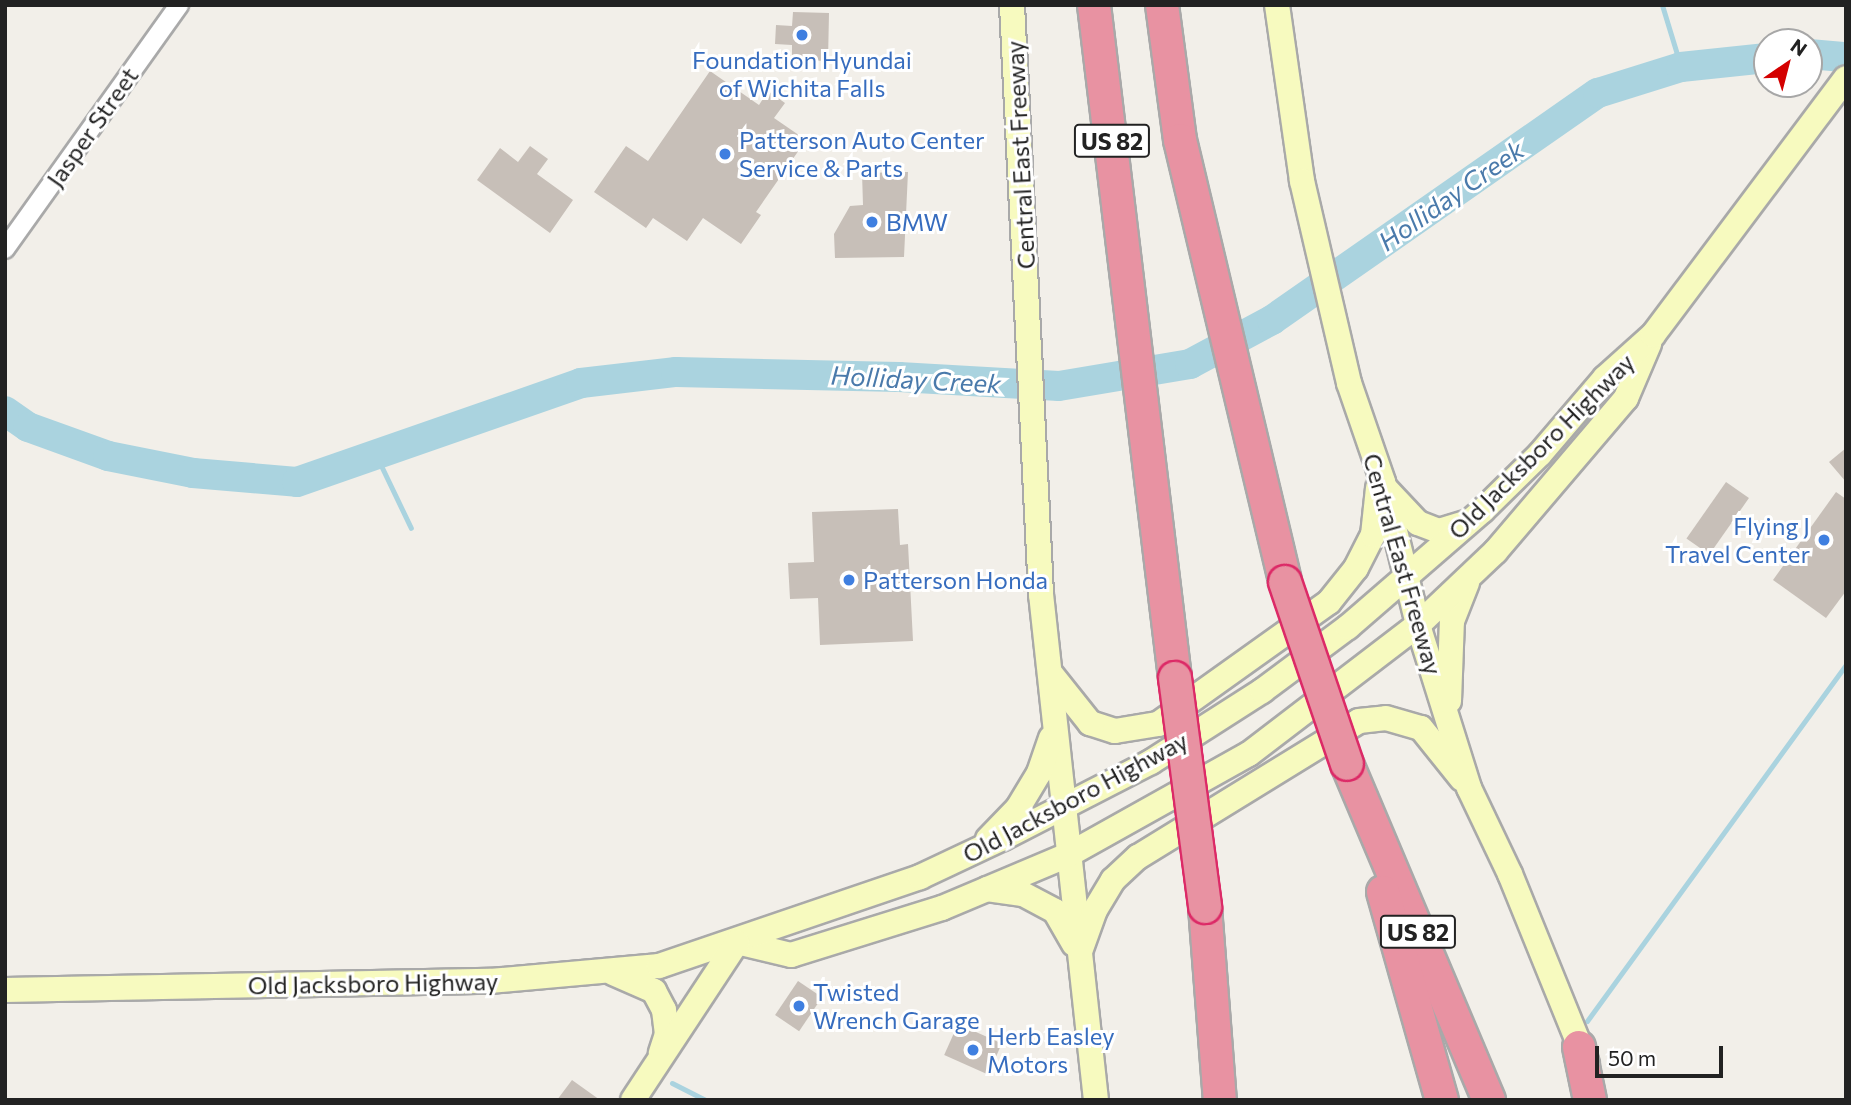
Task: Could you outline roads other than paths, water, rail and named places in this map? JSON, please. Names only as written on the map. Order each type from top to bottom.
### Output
[{"type":"highway","name":"US 82","points":[[1094,5],[1205,907],[1220,1100]]},
{"type":"highway","name":"US 82","points":[[1162,5],[1180,140],[1285,582],[1347,764],[1489,1100]]},
{"type":"highway","points":[[1347,764],[1442,1100]]},
{"type":"highway","points":[[1214,1035],[1233,1100]]},
{"type":"highway","points":[[1579,1047],[1590,1100]]},
{"type":"main road","name":"Central East Freeway","points":[[1012,5],[1049,670],[1062,809],[1096,1100]]},
{"type":"main road","name":"Central East Freeway","points":[[1277,5],[1302,181],[1349,383],[1381,479],[1418,625],[1469,788],[1510,874],[1579,1047],[1604,1100]]},
{"type":"main road","name":"Old Jacksboro Highway","points":[[5,990],[490,981],[612,973],[659,966],[737,942],[776,923],[920,877],[1062,809],[1151,762],[1262,691],[1406,578],[1472,520],[1540,454],[1605,378],[1653,335],[1786,162],[1846,78]]},
{"type":"main road","name":"Old Jacksboro Highway","points":[[737,942],[790,955],[900,923],[1068,855],[1249,754],[1418,625],[1469,577],[1626,398],[1653,335]]},
{"type":"main road","points":[[1381,479],[1418,523],[1440,531],[1472,520]]},
{"type":"main road","points":[[1049,670],[1067,699],[1090,723],[1115,731],[1158,724],[1329,602],[1356,568],[1373,535],[1381,479]]},
{"type":"main road","points":[[1449,719],[1452,621],[1469,577]]},
{"type":"main road","points":[[1079,953],[1101,900],[1113,880],[1138,857],[1359,721],[1386,718],[1421,728],[1469,788]]},
{"type":"main road","points":[[979,849],[1018,808],[1038,773],[1054,727]]},
{"type":"main road","points":[[987,889],[1023,894],[1055,911],[1079,953]]},
{"type":"main road","points":[[633,1100],[737,942]]},
{"type":"main road","points":[[612,973],[654,991],[664,1010],[667,1034],[659,1063]]},
{"type":"street","name":"Jasper Street","points":[[5,249],[179,5]]},
{"type":"waterway","points":[[1662,5],[1681,67]]},
{"type":"waterway","name":"Holliday Creek","points":[[1823,55],[1846,57]]},
{"type":"waterway","name":"Holliday Creek","points":[[5,411],[28,427],[108,456],[193,473],[297,482],[581,383],[676,372],[899,377],[1059,386],[1190,364],[1272,320],[1598,93],[1681,67],[1753,59]]},
{"type":"waterway","points":[[375,453],[411,528]]},
{"type":"waterway","points":[[1587,1021],[1846,664]]},
{"type":"waterway","points":[[672,1083],[705,1100]]},
{"type":"place","name":"Foundation Hyundai of Wichita Falls","points":[[802,35]]},
{"type":"place","name":"Patterson Auto Center Service & Parts","points":[[725,154]]},
{"type":"place","name":"BMW","points":[[872,222]]},
{"type":"place","name":"Flying J Travel Center","points":[[1824,540]]},
{"type":"place","name":"Patterson Honda","points":[[849,580]]},
{"type":"place","name":"Twisted Wrench Garage","points":[[799,1006]]},
{"type":"place","name":"Herb Easley Motors","points":[[973,1050]]}]
